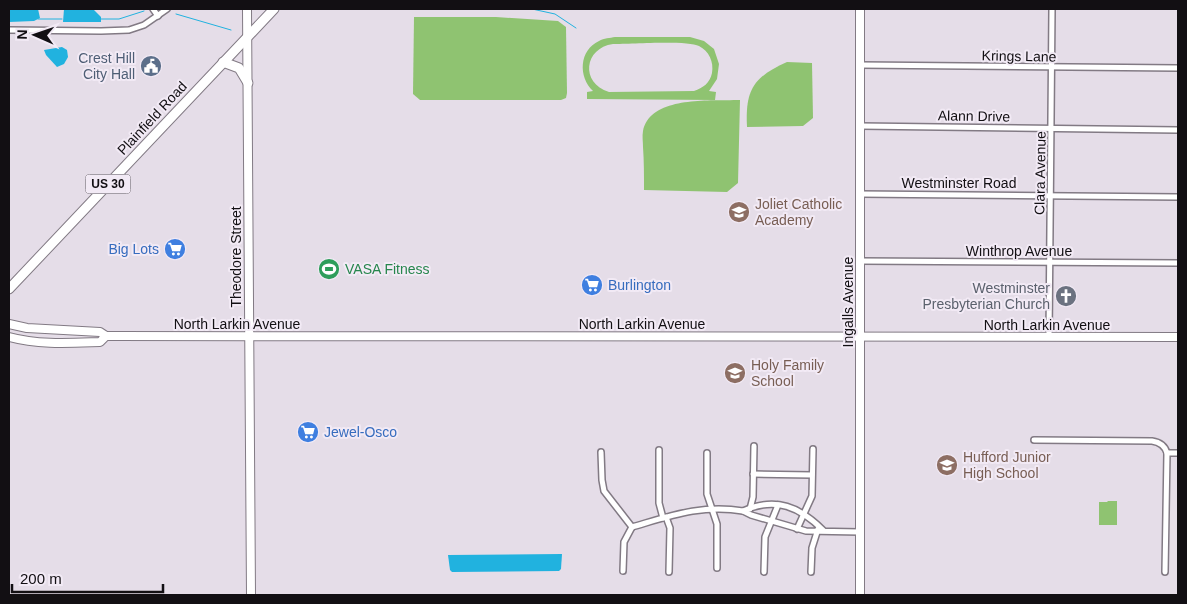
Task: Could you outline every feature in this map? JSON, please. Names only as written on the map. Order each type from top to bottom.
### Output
[{"type":"main road","name":"Theodore Street","points":[[247,9],[251,595]]},
{"type":"main road","name":"Plainfield Road","points":[[9,289],[274,9]]},
{"type":"main road","name":"Ingalls Avenue","points":[[860,9],[860,595]]},
{"type":"main road","points":[[223,62],[239,68],[248,83]]},
{"type":"main road","name":"North Larkin Avenue","points":[[9,324],[27,328],[100,332],[106,336],[1178,337]]},
{"type":"main road","name":"North Larkin Avenue","points":[[9,337],[24,341],[46,343],[100,342],[106,336]]},
{"type":"street","points":[[153,9],[158,16]]},
{"type":"street","points":[[9,30],[129,30],[144,25],[167,9]]},
{"type":"street","name":"Clara Avenue","points":[[1049,337],[1052,9]]},
{"type":"street","name":"Krings Lane","points":[[860,65],[1178,68]]},
{"type":"street","name":"Alann Drive","points":[[860,126],[1178,130]]},
{"type":"street","name":"Westminster Road","points":[[860,194],[1178,197]]},
{"type":"street","name":"Winthrop Avenue","points":[[860,261],[1178,263]]},
{"type":"street","points":[[1034,440],[1152,440],[1165,448],[1167,453],[1165,572]]},
{"type":"street","points":[[748,514],[753,497],[754,446]]},
{"type":"street","points":[[797,529],[812,496],[813,449]]},
{"type":"street","points":[[659,450],[659,503],[670,528],[669,572]]},
{"type":"street","points":[[601,452],[604,491],[632,528]]},
{"type":"street","points":[[707,453],[707,494],[717,524],[717,568]]},
{"type":"street","points":[[1167,453],[1178,453]]},
{"type":"street","points":[[753,474],[812,475]]},
{"type":"street","points":[[743,511],[751,507],[768,504],[788,506],[805,514],[818,529]]},
{"type":"street","points":[[764,572],[765,537],[778,505]]},
{"type":"street","points":[[623,571],[624,542],[632,528],[682,512],[712,508],[743,511],[797,529],[860,532]]},
{"type":"street","points":[[812,572],[812,548],[818,529]]},
{"type":"green space","points":[[414,17],[496,17],[558,21],[566,27],[566,98],[561,100],[420,100],[413,94]]},
{"type":"green space","points":[[613,37],[690,37],[704,41],[714,49],[719,64],[717,79],[709,91],[716,92],[715,100],[587,99],[587,92],[593,91],[585,79],[583,71],[584,57],[592,45],[603,39]],"holes":[[[683,43],[699,46],[710,57],[712,65],[710,80],[706,85],[694,91],[609,92],[600,88],[593,81],[589,66],[596,52],[603,47],[613,44]]]},
{"type":"green space","points":[[787,62],[812,63],[813,118],[803,126],[747,127],[748,103],[754,86],[767,73]]},
{"type":"green space","points":[[740,100],[738,183],[727,192],[644,190],[643,131],[648,119],[657,111],[684,102]]},
{"type":"green space","points":[[1117,501],[1117,525],[1099,525],[1099,502]]},
{"type":"water","points":[[9,9],[38,9],[40,18],[34,21],[9,22]]},
{"type":"water","points":[[64,9],[93,9],[101,17],[101,22],[63,22]]},
{"type":"water","points":[[62,47],[67,50],[68,57],[64,64],[57,67],[44,50]]},
{"type":"water","points":[[562,554],[561,569],[559,571],[452,572],[448,555]]},
{"type":"waterway","points":[[532,9],[555,14],[576,28]]},
{"type":"waterway","points":[[101,19],[119,19],[144,11]]},
{"type":"waterway","points":[[176,14],[231,30]]},
{"type":"waterway","points":[[38,19],[62,19]]},
{"type":"place","name":"Crest Hill City Hall","points":[[151,66]]},
{"type":"place","name":"Joliet Catholic Academy","points":[[739,212]]},
{"type":"place","name":"Big Lots","points":[[175,249]]},
{"type":"place","name":"VASA Fitness","points":[[329,269]]},
{"type":"place","name":"Burlington","points":[[592,285]]},
{"type":"place","name":"Westminster Presbyterian Church","points":[[1066,296]]},
{"type":"place","name":"Holy Family School","points":[[735,373]]},
{"type":"place","name":"Jewel-Osco","points":[[308,432]]},
{"type":"place","name":"Hufford Junior High School","points":[[947,465]]}]
